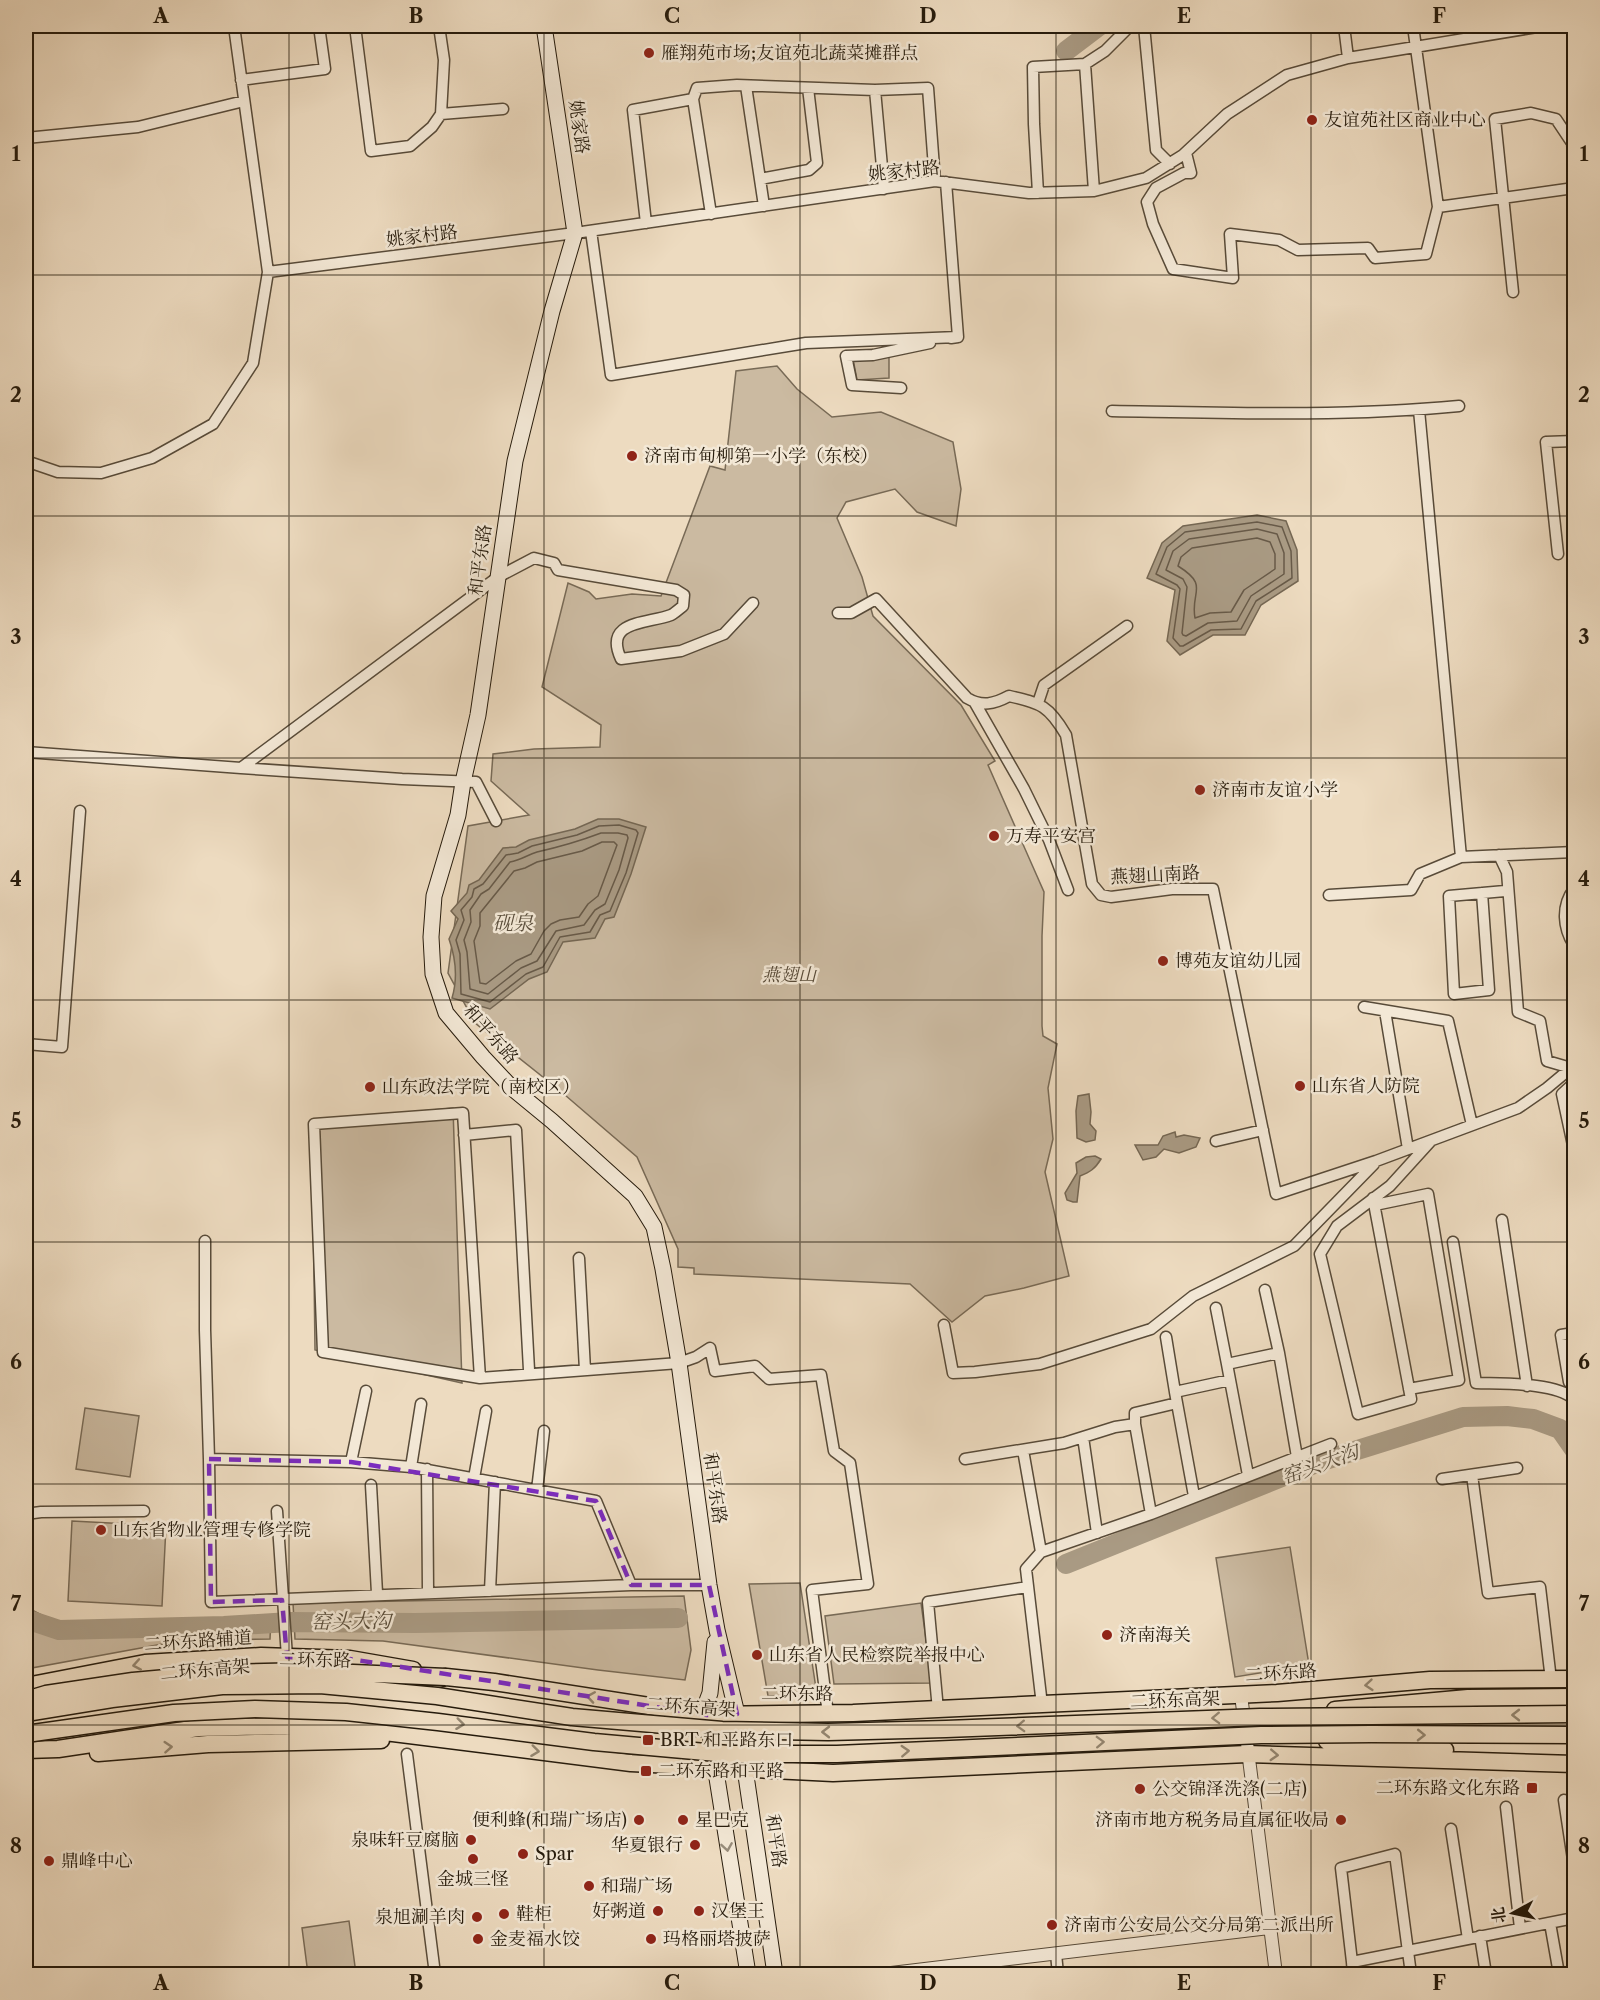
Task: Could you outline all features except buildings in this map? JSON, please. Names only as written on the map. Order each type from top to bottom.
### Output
[{"type":"highway","name":"二环东路辅道","points":[[26,1686],[145,1664],[261,1656],[286,1652],[350,1659],[446,1677]]},
{"type":"highway","points":[[26,1700],[46,1694],[133,1681],[222,1672],[307,1671],[446,1677]]},
{"type":"highway","name":"二环东路","points":[[26,1692],[45,1701],[225,1678],[313,1678],[418,1683],[446,1677],[707,1715],[828,1714],[1241,1695],[1430,1680],[1575,1679]]},
{"type":"highway","name":"二环东高架","points":[[26,1713],[112,1699],[222,1686],[320,1685],[437,1696],[572,1717],[722,1730],[828,1732],[1260,1717],[1575,1714]]},
{"type":"highway","points":[[1260,1717],[1468,1698],[1575,1697]]},
{"type":"highway","points":[[26,1734],[174,1713],[255,1709],[346,1712],[594,1742],[728,1754],[837,1754],[1261,1736],[1575,1735]]},
{"type":"highway","points":[[26,1748],[58,1749],[198,1728],[280,1726],[369,1730],[632,1763],[832,1773],[1247,1754],[1575,1764]]},
{"type":"highway","points":[[1261,1736],[1480,1753],[1575,1752]]},
{"type":"highway","points":[[26,1758],[208,1744],[436,1738]]},
{"type":"main road","name":"姚家路","points":[[544,26],[583,232]]},
{"type":"main road","name":"和平东路","points":[[583,232],[552,311],[515,461],[478,715],[458,815],[435,896],[432,936],[433,974],[446,1013],[512,1088],[635,1196],[654,1227],[679,1363],[708,1585],[737,1714]]},
{"type":"main road","name":"和平东路","points":[[707,1715],[717,1630]]},
{"type":"main road","name":"和平路","points":[[737,1714],[775,1974]]},
{"type":"main road","points":[[707,1715],[748,1974]]},
{"type":"street","points":[[26,461],[58,472],[101,473],[152,458],[213,424],[253,363],[268,272],[234,26]]},
{"type":"street","points":[[241,80],[325,69],[319,26]]},
{"type":"street","points":[[355,26],[372,151],[410,146],[432,128],[441,114],[444,60],[439,26]]},
{"type":"street","points":[[1038,193],[1033,67],[1085,64],[1105,51],[1130,26]]},
{"type":"street","points":[[1144,26],[1156,150],[1170,164]]},
{"type":"street","points":[[1344,26],[1348,58]]},
{"type":"street","points":[[1186,153],[1191,173],[1184,173],[1156,188],[1147,202],[1153,224],[1173,269],[1233,278],[1230,234],[1279,240],[1298,250],[1368,248],[1375,258],[1426,254],[1438,207],[1413,26]]},
{"type":"street","name":"姚家村路","points":[[268,272],[583,232],[940,182],[1014,192],[1094,191],[1146,178],[1170,164],[1186,153],[1227,114],[1287,75],[1348,58],[1543,26]]},
{"type":"street","points":[[1085,64],[1094,191]]},
{"type":"street","points":[[711,214],[693,99],[697,88],[746,86],[875,90],[928,88],[958,337]]},
{"type":"street","points":[[746,86],[764,206]]},
{"type":"street","points":[[760,179],[809,170],[817,163],[808,88]]},
{"type":"street","points":[[875,90],[884,189]]},
{"type":"street","points":[[646,223],[633,110],[693,99]]},
{"type":"street","points":[[26,138],[138,127],[244,101]]},
{"type":"street","points":[[441,114],[503,110]]},
{"type":"street","points":[[1513,292],[1495,119],[1531,113],[1556,119],[1572,143],[1575,156]]},
{"type":"street","points":[[1438,207],[1575,188]]},
{"type":"street","points":[[583,232],[611,375],[806,343],[958,337]]},
{"type":"street","points":[[901,388],[852,385],[846,356],[873,355],[958,337]]},
{"type":"street","points":[[1112,411],[1295,414],[1419,410],[1460,406]]},
{"type":"street","points":[[1419,410],[1461,857]]},
{"type":"street","points":[[1558,554],[1546,442],[1575,441]]},
{"type":"street","points":[[240,768],[498,577],[534,558],[554,563],[558,570],[676,590],[684,595],[683,606],[673,614],[624,628],[618,635],[616,648],[621,659],[681,651],[724,634],[753,603]]},
{"type":"street","points":[[838,613],[851,613],[876,599],[967,698],[975,703],[1050,840],[1068,890]]},
{"type":"street","points":[[1038,703],[1044,685],[1127,626]]},
{"type":"street","name":"燕翅山南路","points":[[975,703],[994,704],[1009,696],[1043,705],[1056,717],[1066,735],[1092,884],[1101,895],[1111,897],[1172,889],[1213,889],[1276,1194],[1376,1161],[1518,1108],[1573,1068]]},
{"type":"street","points":[[26,752],[476,782],[496,821]]},
{"type":"street","points":[[26,1044],[62,1047],[80,811]]},
{"type":"street","points":[[1329,895],[1410,890],[1420,874],[1461,857],[1575,852]]},
{"type":"street","points":[[1499,855],[1507,872],[1518,1012],[1540,1021],[1547,1061],[1573,1068]]},
{"type":"street","points":[[1575,889],[1566,907],[1565,921],[1569,936],[1575,945]]},
{"type":"street","points":[[1482,893],[1489,990],[1454,994],[1449,896],[1482,893],[1505,891]]},
{"type":"street","points":[[1364,1007],[1448,1021],[1472,1125]]},
{"type":"street","points":[[1385,1011],[1408,1149]]},
{"type":"street","points":[[1575,1083],[1562,1094],[1575,1150]]},
{"type":"street","points":[[480,1378],[463,1113],[314,1124],[323,1352],[480,1378],[679,1363],[696,1357],[710,1348],[715,1371],[755,1366],[769,1379],[821,1375],[834,1451],[850,1463],[868,1584],[812,1590],[828,1714]]},
{"type":"street","points":[[464,1135],[516,1130],[529,1370]]},
{"type":"street","points":[[1215,1141],[1263,1130]]},
{"type":"street","points":[[1374,1202],[1411,1399],[1358,1414],[1320,1254],[1336,1226],[1374,1202],[1432,1140]]},
{"type":"street","points":[[944,1325],[953,1373],[1040,1364],[1151,1329],[1193,1296],[1294,1246],[1376,1161]]},
{"type":"street","points":[[1374,1202],[1428,1194],[1459,1380],[1409,1389]]},
{"type":"street","points":[[1502,1220],[1527,1386]]},
{"type":"street","points":[[205,1241],[211,1602],[631,1585],[708,1585]]},
{"type":"street","points":[[1453,1242],[1476,1383],[1565,1391],[1575,1399]]},
{"type":"street","points":[[579,1258],[585,1370]]},
{"type":"street","points":[[1265,1290],[1279,1353],[1297,1457]]},
{"type":"street","points":[[1216,1308],[1248,1475]]},
{"type":"street","points":[[1575,1333],[1562,1335],[1569,1382],[1575,1386]]},
{"type":"street","points":[[1166,1337],[1194,1496]]},
{"type":"street","points":[[1227,1364],[1279,1353]]},
{"type":"street","points":[[1151,1514],[1135,1413],[1230,1380]]},
{"type":"street","points":[[351,1462],[366,1391]]},
{"type":"street","points":[[411,1467],[421,1404]]},
{"type":"street","points":[[474,1478],[486,1411]]},
{"type":"street","points":[[965,1459],[1064,1443],[1115,1427],[1135,1424]]},
{"type":"street","points":[[537,1490],[544,1431]]},
{"type":"street","points":[[1083,1437],[1097,1533]]},
{"type":"street","points":[[1042,1705],[1026,1569],[1041,1552],[1151,1514],[1331,1444]]},
{"type":"street","points":[[1023,1450],[1041,1552]]},
{"type":"street","points":[[209,1459],[351,1462],[411,1467],[596,1501],[631,1585]]},
{"type":"street","points":[[1442,1479],[1517,1468]]},
{"type":"street","points":[[427,1469],[428,1589]]},
{"type":"street","points":[[1472,1475],[1488,1593],[1540,1587],[1551,1680]]},
{"type":"street","points":[[490,1591],[495,1482]]},
{"type":"street","points":[[371,1485],[377,1593]]},
{"type":"street","points":[[26,1514],[144,1511]]},
{"type":"street","points":[[277,1511],[286,1652]]},
{"type":"street","points":[[938,1710],[928,1602],[1028,1587]]},
{"type":"street","points":[[1241,1695],[1276,1974]]},
{"type":"street","points":[[407,1754],[435,1974]]},
{"type":"street","points":[[1564,1800],[1575,1866]]},
{"type":"street","points":[[1506,1807],[1520,1928]]},
{"type":"street","points":[[1450,1829],[1468,1939]]},
{"type":"street","points":[[1353,1974],[1341,1868],[1395,1854],[1411,1974]]},
{"type":"street","points":[[1352,1962],[1575,1918]]},
{"type":"street","points":[[1550,1923],[1558,1974]]},
{"type":"street","points":[[883,1974],[1269,1928]]},
{"type":"street","points":[[1480,1936],[1486,1974]]},
{"type":"street","points":[[1056,1954],[1058,1974]]},
{"type":"highlighted area","points":[[209,1459],[351,1462],[596,1501],[631,1585],[709,1585],[737,1714],[707,1715],[350,1659],[287,1657],[282,1600],[211,1602]]},
{"type":"green space","points":[[889,357],[889,378],[857,380],[853,359]]},
{"type":"green space","name":"燕翅山","points":[[777,366],[797,389],[832,417],[881,412],[953,442],[961,489],[956,526],[917,512],[895,489],[846,502],[837,518],[862,577],[873,616],[961,705],[995,761],[988,765],[1044,892],[1042,1026],[1043,1036],[1057,1044],[1048,1088],[1053,1139],[1045,1172],[1069,1276],[985,1296],[952,1322],[910,1284],[694,1274],[694,1268],[678,1267],[678,1249],[637,1157],[558,1089],[475,1023],[448,973],[468,826],[529,815],[491,781],[493,754],[534,749],[600,747],[601,725],[542,687],[568,583],[589,592],[596,599],[632,594],[661,596],[710,466],[725,470],[736,371]]},
{"type":"green space","points":[[453,1108],[462,1383],[315,1350],[312,1121]]},
{"type":"green space","points":[[85,1408],[139,1416],[130,1477],[76,1469]]},
{"type":"green space","points":[[72,1521],[166,1526],[162,1606],[68,1601]]},
{"type":"green space","points":[[1290,1547],[1309,1665],[1235,1677],[1216,1558]]},
{"type":"green space","points":[[800,1583],[817,1695],[768,1696],[749,1584]]},
{"type":"green space","points":[[684,1596],[691,1650],[685,1680],[383,1641],[295,1639],[293,1603]]},
{"type":"green space","points":[[921,1603],[932,1683],[834,1684],[825,1616]]},
{"type":"green space","points":[[26,1607],[59,1624],[59,1635],[271,1618],[270,1639],[179,1641],[26,1669]]},
{"type":"green space","points":[[349,1921],[356,1974],[308,1974],[302,1928]]},
{"type":"water","points":[[1257,515],[1286,521],[1297,550],[1298,581],[1261,605],[1245,635],[1213,635],[1180,655],[1167,641],[1175,590],[1147,578],[1162,543],[1183,526]]},
{"type":"water","name":"砚泉","points":[[598,819],[619,819],[646,827],[614,917],[605,919],[595,938],[563,942],[547,972],[529,979],[490,1009],[452,998],[455,969],[449,939],[458,919],[451,911],[467,893],[469,885],[479,880],[503,848],[516,847],[529,840],[575,829]]},
{"type":"water","points":[[1089,1094],[1090,1124],[1096,1131],[1095,1140],[1086,1142],[1077,1138],[1076,1111],[1078,1096]]},
{"type":"water","points":[[1175,1132],[1176,1137],[1184,1135],[1200,1138],[1196,1147],[1179,1153],[1164,1149],[1156,1157],[1143,1160],[1135,1145],[1158,1145],[1163,1136]]},
{"type":"water","points":[[1095,1156],[1101,1159],[1099,1162],[1092,1170],[1080,1176],[1077,1202],[1067,1200],[1065,1193],[1077,1173],[1076,1163],[1086,1157]]},
{"type":"waterway","points":[[1066,51],[1099,26]]},
{"type":"waterway","name":"窑头大沟","points":[[1066,1564],[1319,1462],[1463,1417],[1507,1416],[1533,1419],[1560,1429],[1574,1449]]},
{"type":"waterway","name":"窑头大沟","points":[[26,1619],[59,1630],[290,1622],[415,1623],[678,1618]]},
{"type":"place","name":"雁翔苑市场;友谊苑北蔬菜摊群点","points":[[649,53]]},
{"type":"place","name":"友谊苑社区商业中心","points":[[1312,120]]},
{"type":"place","name":"济南市甸柳第一小学（东校）","points":[[632,456]]},
{"type":"place","name":"济南市友谊小学","points":[[1200,790]]},
{"type":"place","name":"万寿平安宫","points":[[994,836]]},
{"type":"place","name":"博苑友谊幼儿园","points":[[1163,961]]},
{"type":"place","name":"山东省人防院","points":[[1300,1086]]},
{"type":"place","name":"山东政法学院（南校区）","points":[[370,1087]]},
{"type":"place","name":"山东省物业管理专修学院","points":[[101,1530]]},
{"type":"place","name":"济南海关","points":[[1107,1635]]},
{"type":"place","name":"山东省人民检察院举报中心","points":[[757,1655]]},
{"type":"place","name":"BRT 和平路东口","points":[[648,1740]]},
{"type":"place","name":"二环东路和平路","points":[[646,1771]]},
{"type":"place","name":"二环东路文化东路","points":[[1532,1788]]},
{"type":"place","name":"公交锦泽洗涤(二店)","points":[[1140,1789]]},
{"type":"place","name":"便利蜂(和瑞广场店)","points":[[639,1820]]},
{"type":"place","name":"星巴克","points":[[683,1820]]},
{"type":"place","name":"济南市地方税务局直属征收局","points":[[1341,1820]]},
{"type":"place","name":"泉味轩豆腐脑","points":[[471,1840]]},
{"type":"place","name":"华夏银行","points":[[695,1845]]},
{"type":"place","name":"Spar","points":[[523,1854]]},
{"type":"place","name":"金城三怪","points":[[473,1859]]},
{"type":"place","name":"鼎峰中心","points":[[49,1861]]},
{"type":"place","name":"和瑞广场","points":[[589,1886]]},
{"type":"place","name":"好粥道","points":[[658,1911]]},
{"type":"place","name":"汉堡王","points":[[699,1911]]},
{"type":"place","name":"鞋柜","points":[[504,1914]]},
{"type":"place","name":"泉旭涮羊肉","points":[[477,1917]]},
{"type":"place","name":"济南市公安局公交分局第二派出所","points":[[1052,1925]]},
{"type":"place","name":"金麦福水饺","points":[[478,1939]]},
{"type":"place","name":"玛格丽塔披萨","points":[[651,1939]]}]
